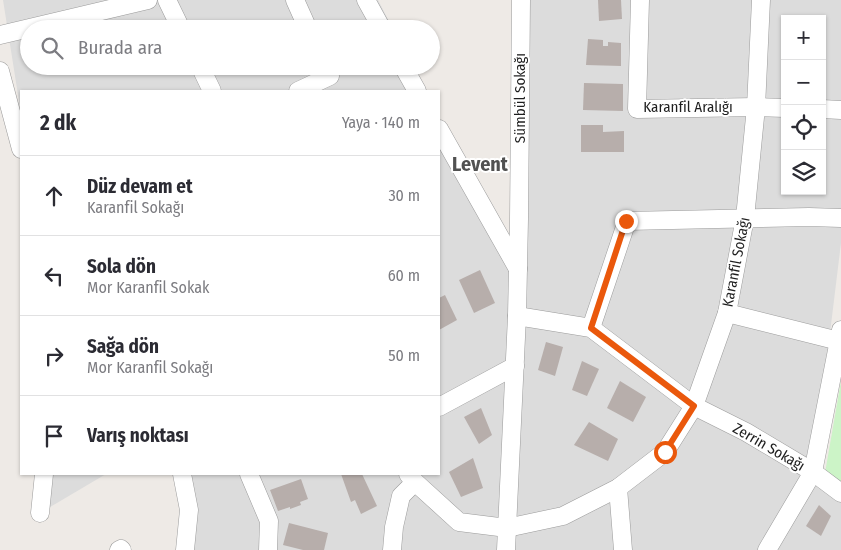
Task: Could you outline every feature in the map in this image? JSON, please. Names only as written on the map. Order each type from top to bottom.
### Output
[{"type":"street","points":[[63,20],[148,0]]},
{"type":"street","points":[[167,0],[177,20]]},
{"type":"street","points":[[295,0],[304,20]]},
{"type":"street","points":[[366,0],[377,20]]},
{"type":"street","name":"Sümbül Sokağı","points":[[506,550],[517,316],[521,0]]},
{"type":"street","name":"Karanfil Aralığı","points":[[640,0],[637,109],[756,107]]},
{"type":"street","name":"Karanfil Sokağı","points":[[411,478],[459,522],[507,528],[563,516],[618,488],[665,452],[694,406],[727,313],[745,218],[756,107],[761,0]]},
{"type":"street","points":[[0,35],[20,30]]},
{"type":"street","points":[[0,71],[20,145]]},
{"type":"street","points":[[204,75],[212,90]]},
{"type":"street","points":[[300,90],[330,75]]},
{"type":"street","points":[[408,75],[416,90]]},
{"type":"street","points":[[756,107],[781,108]]},
{"type":"street","points":[[826,109],[841,110]]},
{"type":"street","points":[[440,131],[518,270]]},
{"type":"street","points":[[517,316],[591,328],[626,221],[841,218]]},
{"type":"street","points":[[727,313],[840,336],[813,472],[768,550]]},
{"type":"street","name":"Zerrin Sokağı","points":[[591,328],[694,406],[746,432],[813,472],[841,493]]},
{"type":"street","points":[[440,406],[515,366]]},
{"type":"street","points":[[40,513],[44,475]]},
{"type":"street","points":[[182,475],[189,510],[185,550]]},
{"type":"street","points":[[249,475],[269,521],[268,550]]},
{"type":"street","points":[[392,550],[394,527],[401,496],[411,478]]},
{"type":"street","points":[[618,488],[623,550]]},
{"type":"shaded area","points":[[3,0],[378,0],[388,20],[20,20],[20,75],[417,75],[424,90],[20,90],[20,108]]},
{"type":"shaded area","points":[[518,0],[841,0],[841,243],[813,472],[841,493],[841,550],[193,550],[187,475],[440,475],[440,120],[517,268]]},
{"type":"shaded area","points":[[44,475],[104,475],[40,513]]},
{"type":"green space","points":[[841,381],[841,485],[825,473]]},
{"type":"building","points":[[598,0],[621,0],[622,19],[599,21]]},
{"type":"building","points":[[588,39],[603,40],[603,46],[608,46],[608,42],[621,43],[621,66],[586,65]]},
{"type":"building","points":[[584,83],[623,84],[623,111],[583,110]]},
{"type":"building","points":[[581,125],[603,125],[603,132],[624,131],[624,152],[581,152]]},
{"type":"building","points":[[480,270],[495,303],[474,313],[459,280]]},
{"type":"building","points":[[445,295],[457,320],[440,329],[440,298]]},
{"type":"building","points":[[546,342],[563,347],[555,376],[538,370]]},
{"type":"building","points":[[582,361],[599,369],[587,396],[572,390]]},
{"type":"building","points":[[620,381],[646,397],[633,422],[607,408]]},
{"type":"building","points":[[481,408],[492,435],[479,444],[464,417]]},
{"type":"building","points":[[589,422],[618,439],[608,461],[574,445]]},
{"type":"building","points":[[473,458],[483,488],[461,497],[449,472]]},
{"type":"building","points":[[341,475],[362,475],[377,506],[361,514],[355,500],[351,502]]},
{"type":"building","points":[[301,479],[308,499],[300,502],[301,505],[278,511],[270,490]]},
{"type":"building","points":[[819,505],[831,516],[821,536],[806,526]]},
{"type":"building","points":[[289,523],[328,533],[324,550],[303,550],[283,545]]},
{"type":"district","name":"Levent","points":[[480,164]]},
{"type":"route","points":[[626,221],[591,328],[694,406],[665,452]]}]
